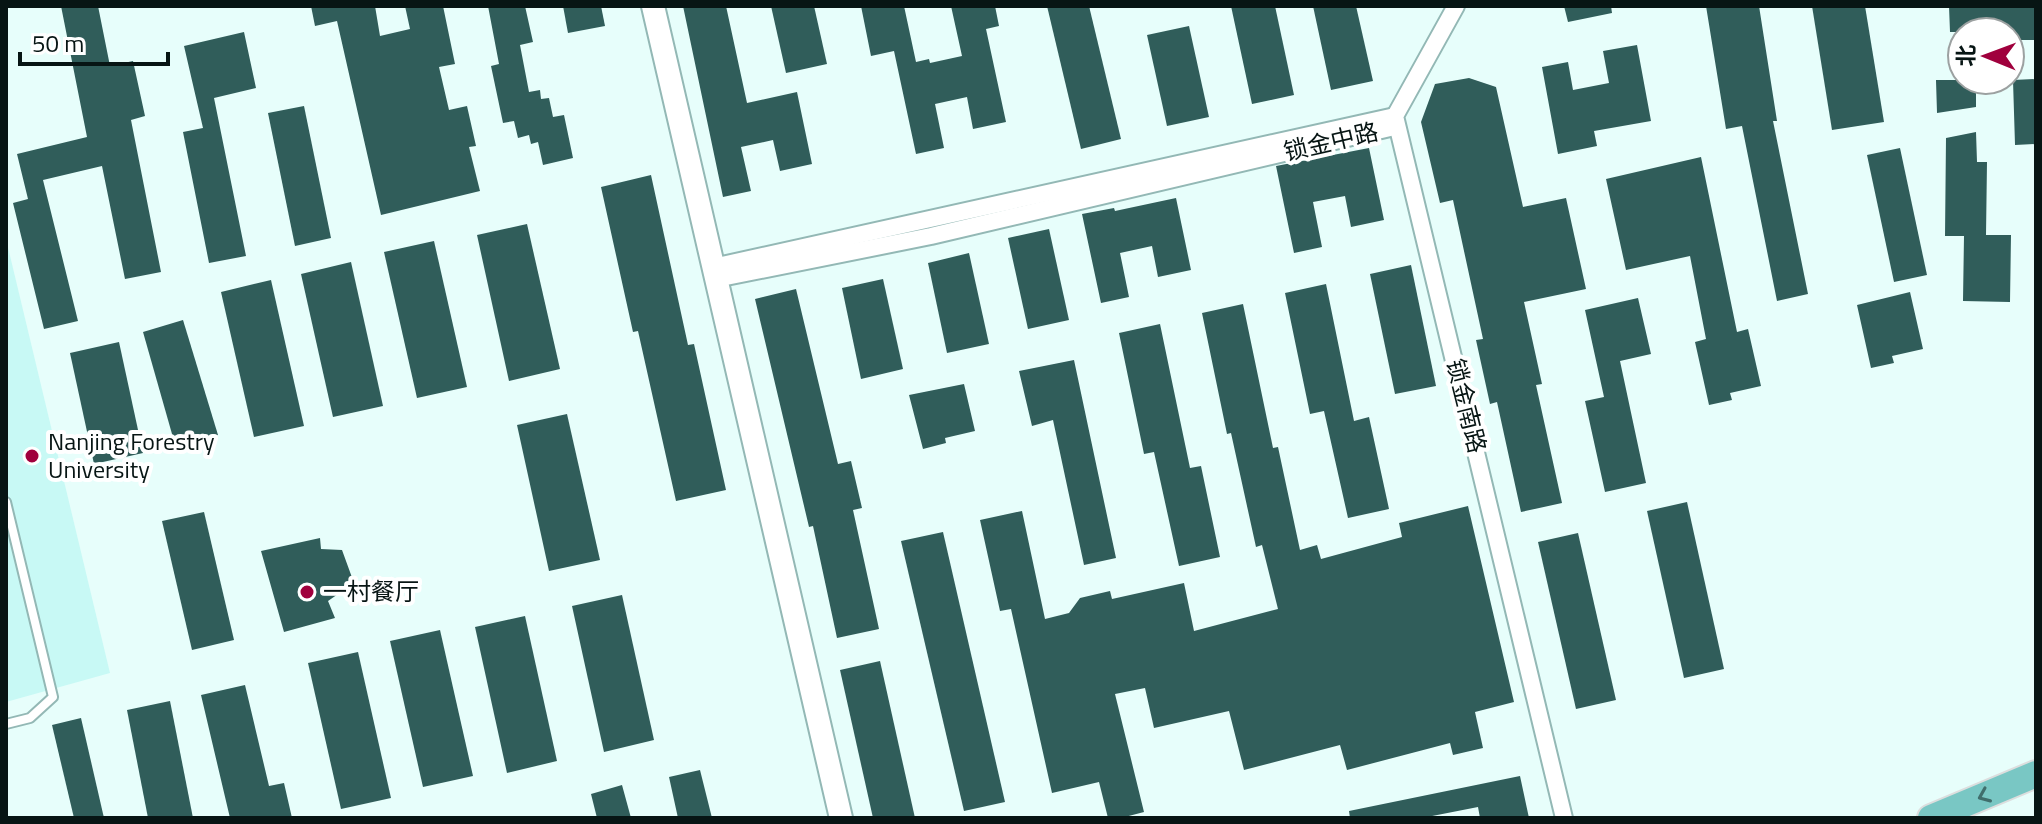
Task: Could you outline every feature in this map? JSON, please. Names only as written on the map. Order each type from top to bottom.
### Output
[{"type":"main road","points":[[1931,818],[2036,774]]},
{"type":"street","points":[[653,6],[841,818]]},
{"type":"street","points":[[1395,116],[1456,6]]},
{"type":"street","name":"锁金中路","points":[[714,273],[931,236],[1390,128],[1395,116]]},
{"type":"street","name":"锁金南路","points":[[1395,116],[1564,818]]},
{"type":"lane","points":[[6,502],[53,697],[30,718],[6,724]]},
{"type":"shaded area","name":"Nanjing Forestry University","points":[[6,239],[110,673],[6,702]]},
{"type":"building","points":[[61,6],[98,6],[110,66],[133,61],[145,116],[131,120],[161,272],[125,279],[102,166],[43,180],[78,321],[44,329],[13,203],[28,199],[17,154],[87,137]]},
{"type":"building","points":[[311,6],[375,6],[380,36],[410,29],[405,6],[443,6],[455,64],[439,67],[449,110],[467,106],[476,146],[469,147],[480,191],[381,215],[337,21],[315,26]]},
{"type":"building","points":[[488,6],[525,6],[533,42],[520,45],[529,92],[540,90],[541,99],[549,98],[553,117],[564,115],[573,158],[543,165],[538,142],[531,144],[529,135],[518,138],[514,121],[503,123],[491,66],[499,64]]},
{"type":"building","points":[[563,6],[601,6],[605,26],[568,33]]},
{"type":"building","points":[[683,6],[726,6],[747,103],[797,92],[812,164],[780,171],[773,140],[741,147],[751,191],[723,197]]},
{"type":"building","points":[[771,6],[814,6],[827,64],[786,73]]},
{"type":"building","points":[[861,6],[904,6],[916,62],[929,59],[930,63],[962,56],[951,6],[995,6],[999,26],[986,29],[1006,122],[973,129],[967,97],[935,104],[944,148],[916,154],[894,51],[871,56]]},
{"type":"building","points":[[1047,6],[1089,6],[1121,139],[1081,149]]},
{"type":"building","points":[[1231,6],[1275,6],[1294,95],[1252,104]]},
{"type":"building","points":[[1313,6],[1356,6],[1373,81],[1331,90]]},
{"type":"building","points":[[1564,6],[1611,6],[1612,13],[1568,22]]},
{"type":"building","points":[[1706,6],[1759,6],[1777,121],[1773,121],[1808,294],[1777,301],[1742,126],[1726,129]]},
{"type":"building","points":[[1812,6],[1865,6],[1884,122],[1832,130]]},
{"type":"building","points":[[1949,6],[2036,6],[2036,40],[2026,40],[2026,16],[1949,16]]},
{"type":"building","points":[[1189,26],[1209,117],[1167,126],[1147,35]]},
{"type":"building","points":[[244,32],[256,88],[214,98],[246,256],[209,263],[183,132],[203,128],[184,46]]},
{"type":"building","points":[[1637,45],[1651,121],[1594,131],[1597,146],[1558,154],[1542,67],[1568,62],[1573,90],[1609,83],[1603,51]]},
{"type":"building","points":[[1469,78],[1496,87],[1523,207],[1566,198],[1586,289],[1524,302],[1542,384],[1536,385],[1562,503],[1521,512],[1497,402],[1490,404],[1476,340],[1483,339],[1453,200],[1440,203],[1421,122],[1435,84]]},
{"type":"building","points":[[2026,79],[2036,79],[2036,144],[2015,145],[2013,96],[2026,96]]},
{"type":"building","points":[[1936,80],[1946,80],[1946,96],[1976,96],[1976,107],[1937,113]]},
{"type":"building","points":[[304,106],[331,238],[295,246],[268,113]]},
{"type":"building","points":[[1976,132],[1977,162],[1987,162],[1986,235],[2011,235],[2010,302],[1963,301],[1964,236],[1945,236],[1946,138]]},
{"type":"building","points":[[1369,148],[1384,220],[1351,227],[1345,196],[1313,202],[1322,247],[1294,253],[1276,166]]},
{"type":"building","points":[[1900,148],[1927,275],[1894,282],[1867,155]]},
{"type":"building","points":[[1701,157],[1737,332],[1748,329],[1761,386],[1730,393],[1732,400],[1709,405],[1695,342],[1706,339],[1690,256],[1626,270],[1606,179]]},
{"type":"building","points":[[651,175],[688,345],[694,344],[726,490],[676,501],[638,331],[633,332],[601,187]]},
{"type":"building","points":[[1176,198],[1191,270],[1158,277],[1152,246],[1120,253],[1129,297],[1101,303],[1082,214],[1114,208],[1115,211]]},
{"type":"building","points":[[527,224],[560,369],[509,381],[477,235]]},
{"type":"building","points":[[1049,229],[1069,320],[1028,329],[1008,238]]},
{"type":"building","points":[[434,241],[467,387],[417,398],[384,252]]},
{"type":"building","points":[[969,253],[989,344],[947,353],[928,263]]},
{"type":"building","points":[[351,262],[383,406],[333,417],[301,274]]},
{"type":"building","points":[[1411,265],[1436,386],[1395,394],[1370,274]]},
{"type":"building","points":[[883,279],[903,369],[861,379],[842,288]]},
{"type":"building","points":[[271,280],[304,426],[254,437],[221,292]]},
{"type":"building","points":[[1326,284],[1354,421],[1369,417],[1389,509],[1348,518],[1324,411],[1310,414],[1285,293]]},
{"type":"building","points":[[796,289],[838,464],[851,461],[862,508],[853,510],[879,629],[837,638],[813,526],[809,527],[755,299]]},
{"type":"building","points":[[1910,292],[1923,349],[1892,356],[1894,363],[1871,368],[1857,305]]},
{"type":"building","points":[[1638,298],[1651,354],[1620,361],[1646,483],[1605,492],[1585,401],[1604,397],[1585,310]]},
{"type":"building","points":[[1243,304],[1273,448],[1278,447],[1300,550],[1317,545],[1321,559],[1402,537],[1399,523],[1468,506],[1514,702],[1475,712],[1483,748],[1453,755],[1450,743],[1347,770],[1340,745],[1244,770],[1229,711],[1154,728],[1145,688],[1115,694],[1144,812],[1108,818],[1099,782],[1052,793],[1011,609],[1000,611],[980,520],[1022,511],[1045,619],[1069,613],[1080,598],[1110,591],[1112,599],[1184,583],[1194,631],[1278,609],[1262,545],[1256,547],[1231,433],[1227,434],[1202,313]]},
{"type":"building","points":[[183,320],[218,435],[176,448],[143,332]]},
{"type":"building","points":[[1160,324],[1190,468],[1201,466],[1220,557],[1179,566],[1154,452],[1144,454],[1119,333]]},
{"type":"building","points":[[119,342],[143,453],[94,464],[70,353]]},
{"type":"building","points":[[1074,360],[1116,558],[1084,565],[1053,420],[1032,426],[1019,371]]},
{"type":"building","points":[[964,384],[975,431],[945,438],[946,443],[923,449],[909,395]]},
{"type":"building","points":[[567,414],[600,560],[549,571],[517,425]]},
{"type":"building","points":[[1687,502],[1724,669],[1684,678],[1647,511]]},
{"type":"building","points":[[204,512],[234,640],[192,650],[162,521]]},
{"type":"building","points":[[943,532],[1005,802],[964,811],[901,541]]},
{"type":"building","points":[[1578,533],[1616,700],[1576,709],[1538,542]]},
{"type":"building","name":"一村餐厅","points":[[320,538],[321,549],[342,550],[354,583],[328,601],[335,618],[284,632],[261,551]]},
{"type":"building","points":[[622,595],[654,740],[604,752],[572,606]]},
{"type":"building","points":[[525,616],[557,761],[507,773],[475,627]]},
{"type":"building","points":[[440,630],[473,776],[423,787],[390,641]]},
{"type":"building","points":[[358,652],[391,798],[341,809],[308,663]]},
{"type":"building","points":[[880,661],[915,818],[873,818],[840,670]]},
{"type":"building","points":[[245,685],[269,786],[284,783],[292,818],[230,818],[201,695]]},
{"type":"building","points":[[170,701],[193,818],[148,818],[127,710]]},
{"type":"building","points":[[81,718],[104,818],[74,818],[52,725]]},
{"type":"building","points":[[700,770],[712,818],[678,818],[669,777]]},
{"type":"building","points":[[1520,776],[1529,818],[1480,818],[1478,807],[1422,818],[1350,818],[1349,811]]},
{"type":"building","points":[[622,785],[631,818],[597,818],[591,794]]},
{"type":"place","name":"Nanjing Forestry University","points":[[32,456]]},
{"type":"place","name":"一村餐厅","points":[[307,592]]}]
